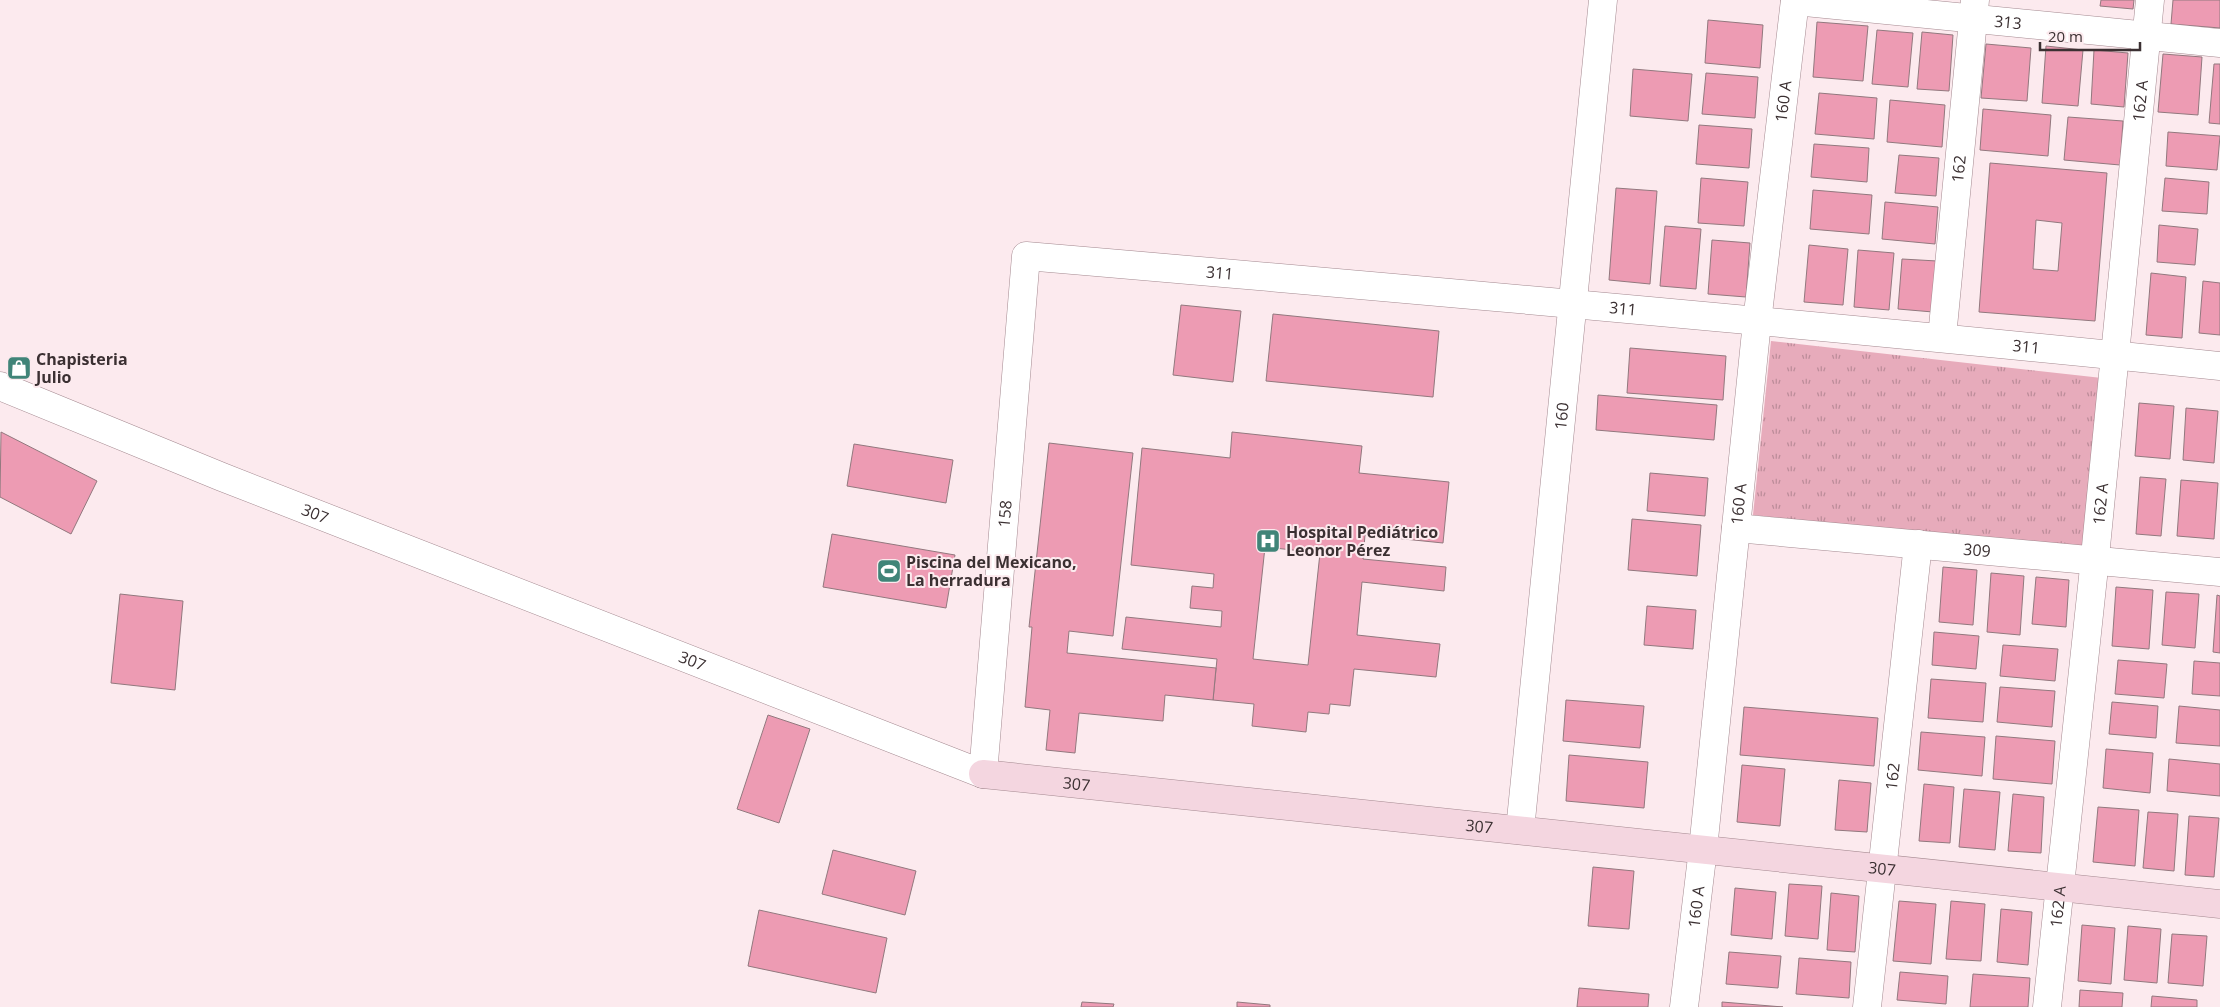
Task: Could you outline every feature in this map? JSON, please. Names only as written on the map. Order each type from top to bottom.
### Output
[{"type":"street","name":"160","points":[[1520,830],[1604,0]]},
{"type":"street","name":"162 A","points":[[2046,1007],[2095,560],[2150,0]]},
{"type":"street","name":"313","points":[[1795,1],[1974,9],[2146,36],[2220,43]]},
{"type":"street","name":"160 A","points":[[1684,1007],[1703,849],[1757,322],[1795,1]]},
{"type":"street","name":"162","points":[[1942,337],[1974,9]]},
{"type":"street","name":"311","points":[[1026,256],[1572,302],[1757,322],[1942,337],[2220,366]]},
{"type":"street","name":"158","points":[[983,774],[1026,256]]},
{"type":"street","name":"307","points":[[0,386],[222,477],[983,774],[2220,904]]},
{"type":"street","name":"309","points":[[1736,528],[2220,572]]},
{"type":"street","name":"162","points":[[1867,1007],[1918,544]]},
{"type":"green space","points":[[1771,341],[2102,378],[2084,551],[1753,515]]},
{"type":"building","points":[[2101,0],[2134,0],[2133,9],[2100,6]]},
{"type":"building","points":[[2173,0],[2220,0],[2220,28],[2171,24]]},
{"type":"building","points":[[1708,20],[1763,25],[1760,68],[1705,63]]},
{"type":"building","points":[[1817,22],[1868,26],[1863,81],[1813,77]]},
{"type":"building","points":[[1877,30],[1913,33],[1908,87],[1872,84]]},
{"type":"building","points":[[1922,32],[1953,35],[1949,91],[1917,89]]},
{"type":"building","points":[[1986,44],[2031,48],[2027,101],[1981,98]]},
{"type":"building","points":[[2046,46],[2083,50],[2078,106],[2042,103]]},
{"type":"building","points":[[2094,50],[2128,53],[2124,107],[2091,104]]},
{"type":"building","points":[[2163,54],[2202,57],[2198,115],[2158,112]]},
{"type":"building","points":[[2214,64],[2220,64],[2220,124],[2209,123]]},
{"type":"building","points":[[1633,69],[1692,74],[1688,121],[1630,116]]},
{"type":"building","points":[[1706,73],[1758,77],[1755,118],[1702,114]]},
{"type":"building","points":[[1819,93],[1877,98],[1874,139],[1815,134]]},
{"type":"building","points":[[1890,100],[1945,105],[1942,147],[1887,142]]},
{"type":"building","points":[[1983,109],[2051,115],[2048,156],[1980,150]]},
{"type":"building","points":[[2068,117],[2123,121],[2120,165],[2064,160]]},
{"type":"building","points":[[1699,125],[1752,129],[1749,168],[1696,164]]},
{"type":"building","points":[[2168,132],[2220,136],[2217,170],[2166,166]]},
{"type":"building","points":[[1814,144],[1869,148],[1867,182],[1811,177]]},
{"type":"building","points":[[1899,155],[1939,158],[1936,196],[1895,193]]},
{"type":"building","points":[[1990,163],[2107,173],[2095,321],[1979,312]],"holes":[[[2036,220],[2062,223],[2058,271],[2033,269]]]},
{"type":"building","points":[[1701,178],[1748,182],[1744,226],[1698,223]]},
{"type":"building","points":[[2165,178],[2209,182],[2207,214],[2162,211]]},
{"type":"building","points":[[1616,188],[1657,191],[1650,284],[1609,280]]},
{"type":"building","points":[[1813,190],[1872,195],[1869,234],[1810,229]]},
{"type":"building","points":[[1885,202],[1938,207],[1935,244],[1882,239]]},
{"type":"building","points":[[2159,225],[2198,229],[2195,265],[2157,262]]},
{"type":"building","points":[[1665,226],[1701,229],[1696,289],[1660,286]]},
{"type":"building","points":[[1712,240],[1750,243],[1746,297],[1708,294]]},
{"type":"building","points":[[1809,245],[1848,249],[1843,305],[1804,302]]},
{"type":"building","points":[[1858,250],[1894,253],[1889,310],[1854,307]]},
{"type":"building","points":[[1902,259],[1937,261],[1933,312],[1898,309]]},
{"type":"building","points":[[2151,273],[2186,277],[2182,338],[2146,335]]},
{"type":"building","points":[[2203,281],[2220,283],[2220,335],[2199,333]]},
{"type":"building","points":[[1181,305],[1241,311],[1233,382],[1173,375]]},
{"type":"building","points":[[1273,314],[1439,331],[1433,397],[1266,381]]},
{"type":"building","points":[[1630,348],[1726,356],[1723,400],[1627,393]]},
{"type":"building","points":[[1598,395],[1717,405],[1714,440],[1596,430]]},
{"type":"building","points":[[2139,403],[2174,406],[2170,459],[2135,456]]},
{"type":"building","points":[[2186,408],[2218,411],[2214,463],[2183,460]]},
{"type":"building","points":[[1,432],[97,481],[71,534],[0,497]]},
{"type":"building","points":[[1232,432],[1362,446],[1359,473],[1449,482],[1443,543],[1365,535],[1363,559],[1446,567],[1444,591],[1362,582],[1357,635],[1440,644],[1436,677],[1354,669],[1350,706],[1330,704],[1329,714],[1308,712],[1306,732],[1252,726],[1254,704],[1213,700],[1217,659],[1122,649],[1126,617],[1221,627],[1222,611],[1190,608],[1192,586],[1213,588],[1214,574],[1131,565],[1142,448],[1230,458]],"holes":[[[1265,547],[1320,553],[1308,665],[1253,659]]]},
{"type":"building","points":[[1049,443],[1133,453],[1113,636],[1069,631],[1067,653],[1216,668],[1213,700],[1165,695],[1163,721],[1079,713],[1075,753],[1046,750],[1050,710],[1025,707],[1032,627],[1029,627]]},
{"type":"building","points":[[854,444],[953,460],[946,503],[847,486]]},
{"type":"building","points":[[1650,473],[1708,478],[1705,516],[1647,511]]},
{"type":"building","points":[[2140,477],[2166,479],[2161,536],[2136,534]]},
{"type":"building","points":[[2181,480],[2218,483],[2214,539],[2177,536]]},
{"type":"building","points":[[1632,519],[1701,525],[1697,576],[1628,570]]},
{"type":"building","name":"Piscina del Mexicano, La herradura","points":[[832,534],[955,555],[946,608],[823,587]]},
{"type":"building","points":[[1943,567],[1977,570],[1973,625],[1939,622]]},
{"type":"building","points":[[1991,573],[2024,576],[2020,635],[1987,632]]},
{"type":"building","points":[[2036,577],[2069,580],[2066,627],[2032,624]]},
{"type":"building","points":[[2116,587],[2153,590],[2149,649],[2112,646]]},
{"type":"building","points":[[2166,592],[2199,594],[2195,648],[2162,645]]},
{"type":"building","points":[[120,594],[183,601],[175,690],[111,683]]},
{"type":"building","points":[[2217,595],[2220,596],[2220,653],[2213,652]]},
{"type":"building","points":[[1647,606],[1696,610],[1693,649],[1644,645]]},
{"type":"building","points":[[1934,632],[1979,636],[1976,669],[1932,665]]},
{"type":"building","points":[[2003,645],[2058,649],[2055,681],[2000,676]]},
{"type":"building","points":[[2118,660],[2167,664],[2164,698],[2115,694]]},
{"type":"building","points":[[2194,661],[2220,663],[2220,696],[2192,694]]},
{"type":"building","points":[[1931,679],[1986,683],[1983,722],[1928,718]]},
{"type":"building","points":[[2000,687],[2055,691],[2052,727],[1997,722]]},
{"type":"building","points":[[1566,700],[1644,706],[1640,748],[1563,741]]},
{"type":"building","points":[[2112,702],[2158,706],[2156,738],[2109,734]]},
{"type":"building","points":[[2179,706],[2220,710],[2220,746],[2176,743]]},
{"type":"building","points":[[1744,707],[1878,718],[1874,766],[1740,755]]},
{"type":"building","points":[[768,715],[810,729],[779,823],[737,809]]},
{"type":"building","points":[[1921,732],[1985,737],[1982,776],[1918,770]]},
{"type":"building","points":[[1996,736],[2055,741],[2052,784],[1993,779]]},
{"type":"building","points":[[2106,749],[2153,753],[2150,793],[2103,788]]},
{"type":"building","points":[[1569,755],[1648,762],[1644,808],[1566,801]]},
{"type":"building","points":[[2169,759],[2220,764],[2220,796],[2167,791]]},
{"type":"building","points":[[1742,765],[1785,769],[1780,826],[1737,822]]},
{"type":"building","points":[[1839,780],[1871,783],[1867,832],[1835,830]]},
{"type":"building","points":[[1924,784],[1954,787],[1950,843],[1919,841]]},
{"type":"building","points":[[1964,789],[2000,792],[1995,850],[1959,847]]},
{"type":"building","points":[[2013,794],[2044,797],[2041,853],[2008,851]]},
{"type":"building","points":[[2098,807],[2139,810],[2135,866],[2093,862]]},
{"type":"building","points":[[2148,812],[2178,814],[2174,871],[2143,868]]},
{"type":"building","points":[[2189,816],[2219,818],[2214,877],[2185,875]]},
{"type":"building","points":[[833,850],[916,871],[905,915],[822,894]]},
{"type":"building","points":[[1593,867],[1634,871],[1629,929],[1588,926]]},
{"type":"building","points":[[1789,884],[1822,886],[1818,939],[1785,936]]},
{"type":"building","points":[[1735,888],[1776,892],[1772,939],[1731,935]]},
{"type":"building","points":[[1831,893],[1859,896],[1855,952],[1827,950]]},
{"type":"building","points":[[1899,901],[1936,904],[1931,964],[1893,961]]},
{"type":"building","points":[[1951,901],[1985,904],[1981,961],[1946,959]]},
{"type":"building","points":[[2001,909],[2032,912],[2028,965],[1997,962]]},
{"type":"building","points":[[759,910],[887,938],[876,993],[748,966]]},
{"type":"building","points":[[2082,925],[2115,928],[2111,984],[2078,981]]},
{"type":"building","points":[[2128,926],[2161,929],[2157,983],[2124,980]]},
{"type":"building","points":[[2172,934],[2207,936],[2203,986],[2168,983]]},
{"type":"building","points":[[1729,952],[1781,956],[1778,988],[1726,984]]},
{"type":"building","points":[[1799,958],[1851,962],[1849,998],[1796,994]]},
{"type":"building","points":[[1900,972],[1948,976],[1946,1004],[1897,1000]]},
{"type":"building","points":[[1973,974],[2030,978],[2028,1007],[1970,1007]]},
{"type":"building","points":[[1579,988],[1649,994],[1648,1007],[1577,1007]]},
{"type":"building","points":[[2080,990],[2123,993],[2122,1007],[2079,1007]]},
{"type":"building","points":[[2152,996],[2197,1000],[2197,1007],[2151,1007]]},
{"type":"building","points":[[1082,1002],[1114,1004],[1113,1007],[1081,1007]]},
{"type":"building","points":[[1237,1002],[1270,1005],[1270,1007],[1237,1007]]},
{"type":"building","points":[[1722,1002],[1783,1007],[1722,1007]]},
{"type":"place","name":"Chapisteria Julio","points":[[19,368]]},
{"type":"place","name":"Hospital Pediátrico Leonor Pérez","points":[[1268,541]]},
{"type":"place","name":"Piscina del Mexicano, La herradura","points":[[889,571]]}]
